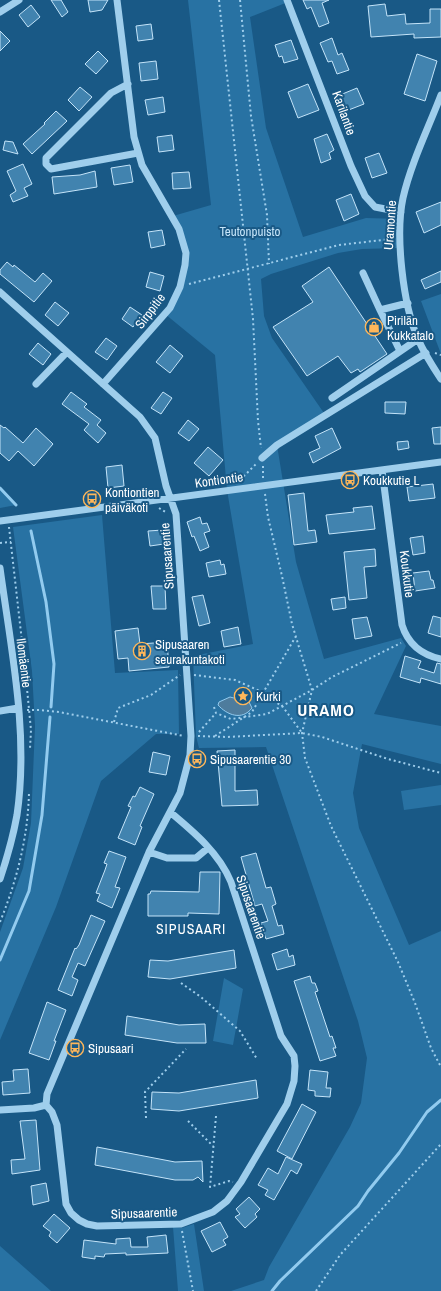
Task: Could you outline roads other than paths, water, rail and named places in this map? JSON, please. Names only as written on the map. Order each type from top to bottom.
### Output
[{"type":"street","points":[[0,12],[18,0]]},
{"type":"street","name":"Sirppitie","points":[[103,384],[170,308],[180,287],[186,253],[172,216],[142,166],[138,153],[117,0]]},
{"type":"street","name":"Karilantie","points":[[287,0],[351,166],[365,196],[375,207],[401,212]]},
{"type":"street","points":[[128,84],[110,93],[46,158],[46,164],[51,169],[138,153]]},
{"type":"street","name":"Uramontie","points":[[441,95],[408,180],[401,212],[399,248],[408,303],[418,339],[441,379]]},
{"type":"street","points":[[363,273],[400,351]]},
{"type":"street","name":"Sipusaarentie","points":[[0,292],[140,417],[149,427],[155,438],[166,486],[176,514],[193,736],[185,779],[180,793],[170,812],[149,852],[47,1094],[46,1105],[52,1112],[58,1125],[64,1194],[71,1213],[87,1224],[97,1226],[181,1224],[213,1212],[227,1201],[240,1183],[287,1104],[294,1081],[294,1056],[281,1036],[231,882],[224,866],[191,830],[170,812]]},
{"type":"street","points":[[380,310],[408,303]]},
{"type":"street","points":[[332,398],[418,339]]},
{"type":"street","points":[[36,384],[66,352]]},
{"type":"street","points":[[262,458],[277,445],[426,353]]},
{"type":"street","name":"Kontiontie","points":[[0,521],[441,462]]},
{"type":"street","name":"Koukkutie","points":[[382,470],[402,625],[408,640],[417,649],[441,659]]},
{"type":"street","name":"Ilomäentie","points":[[0,568],[18,710],[20,743],[17,813],[13,838],[0,879]]},
{"type":"street","points":[[0,711],[18,710]]},
{"type":"street","points":[[149,852],[167,858],[196,858],[208,848]]},
{"type":"street","points":[[0,1110],[34,1108],[46,1105]]},
{"type":"waterway","points":[[0,488],[16,505]]},
{"type":"waterway","points":[[31,531],[46,602],[54,664],[51,707]]},
{"type":"waterway","points":[[0,960],[29,891],[42,815],[50,717]]},
{"type":"waterway","points":[[272,1291],[280,1281],[358,1206],[368,1191],[399,1153],[427,1112],[441,1100]]},
{"type":"place","name":"Pirilän Kukkatalo","points":[[374,327]]},
{"type":"place","name":"Koukkutie L","points":[[350,480]]},
{"type":"place","name":"Kontiontien päiväkoti","points":[[92,499]]},
{"type":"place","name":"Sipusaaren seurakuntakoti","points":[[142,651]]},
{"type":"place","name":"Kurki","points":[[243,696]]},
{"type":"place","name":"Sipusaarentie 30","points":[[197,759]]},
{"type":"place","name":"Sipusaari","points":[[75,1048]]},
{"type":"district","name":"URAMO","points":[[326,709]]},
{"type":"district","name":"SIPUSAARI","points":[[191,929]]},
{"type":"park label","name":"Teutonpuisto","points":[[250,231]]}]
